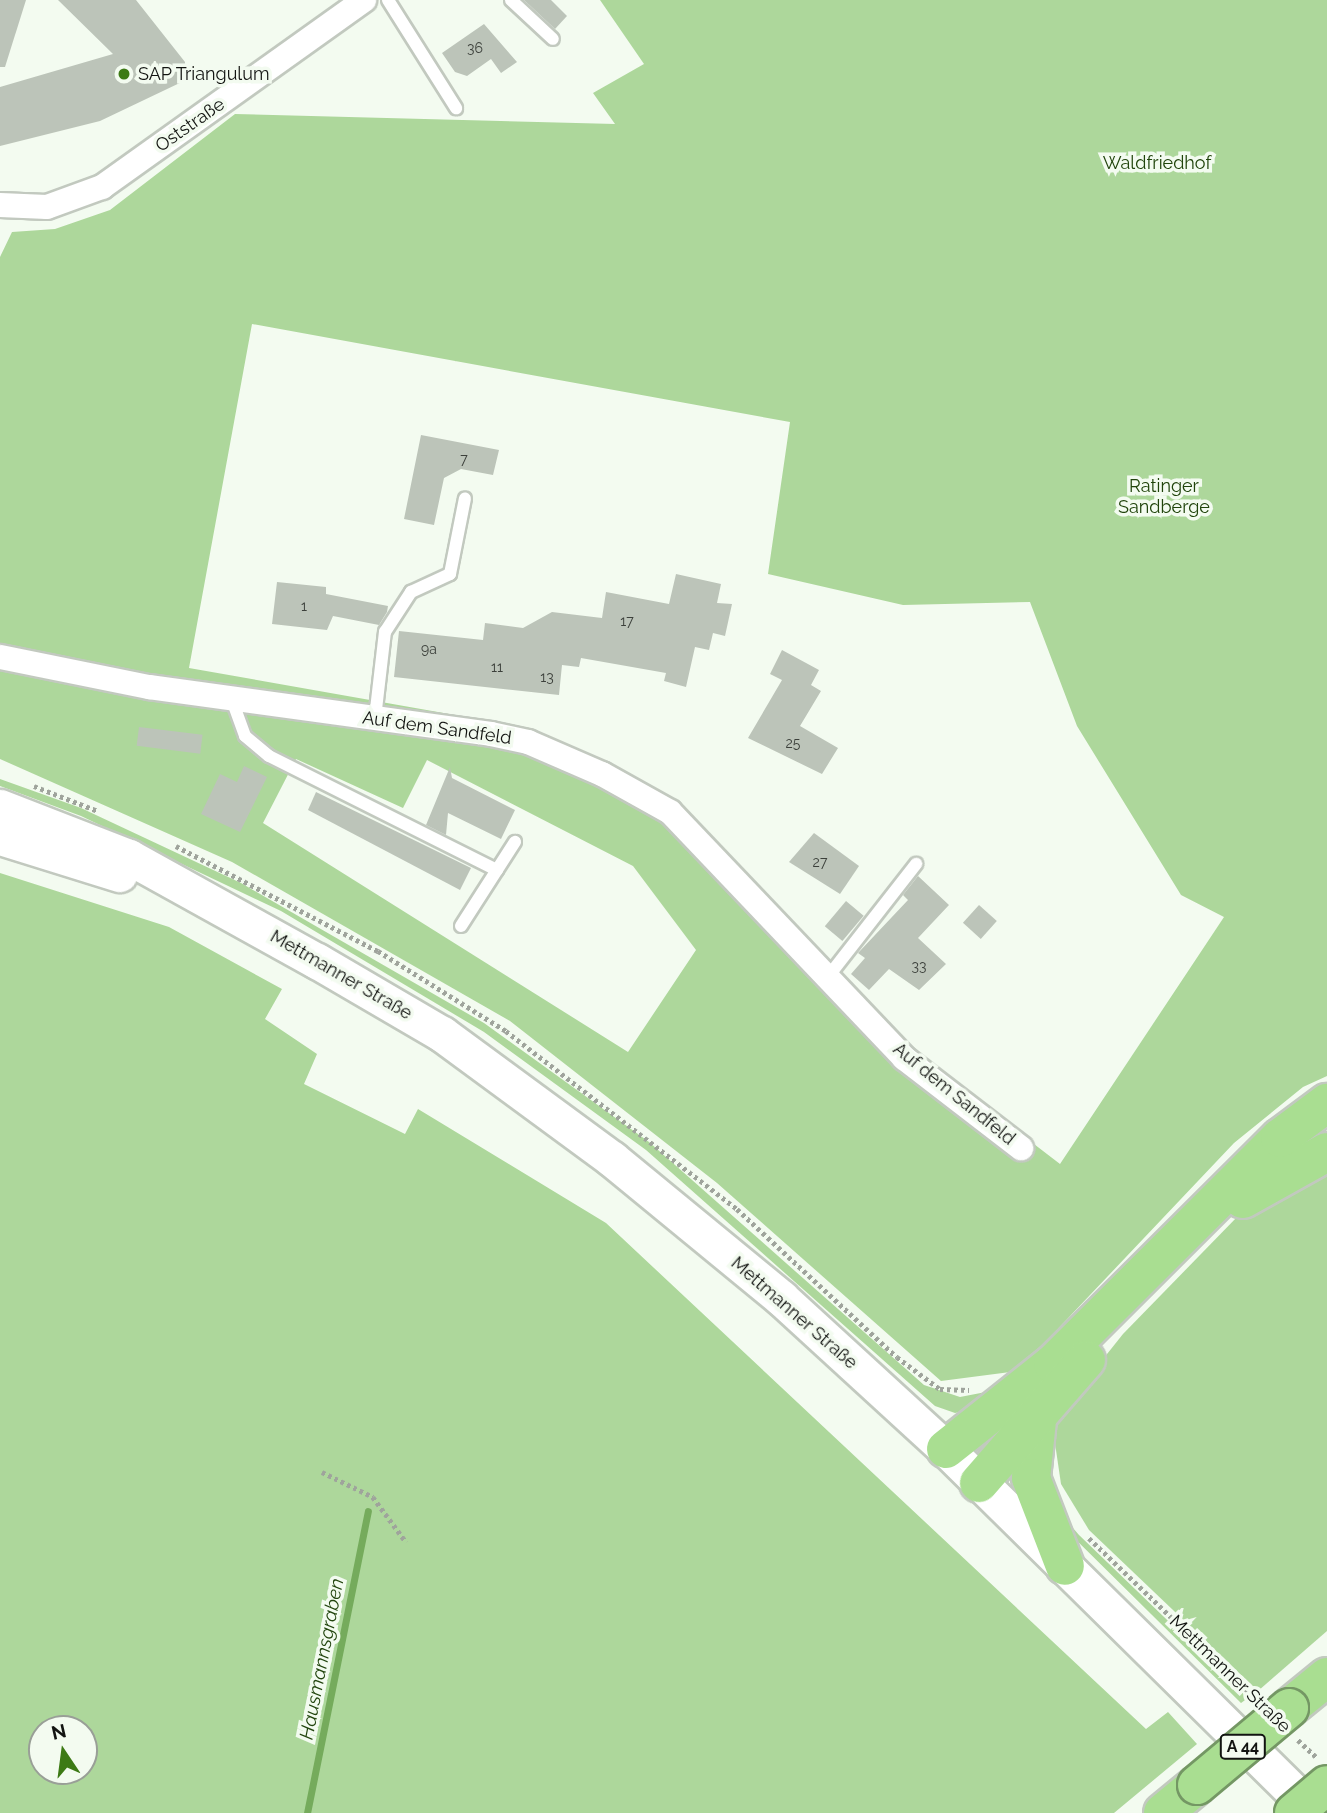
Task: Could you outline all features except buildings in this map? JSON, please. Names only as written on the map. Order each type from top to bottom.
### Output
[{"type":"highway","points":[[979,1482],[1054,1364],[1280,1138],[1327,1103]]},
{"type":"highway","points":[[946,1450],[1063,1385],[1249,1194],[1327,1152]]},
{"type":"highway","points":[[1025,1407],[1031,1478],[1065,1566]]},
{"type":"highway","name":"A 44","points":[[1163,1813],[1279,1713],[1327,1677]]},
{"type":"highway","points":[[1294,1813],[1327,1785]]},
{"type":"main road","name":"Mettmanner Straße","points":[[0,807],[129,857],[442,1034],[612,1159],[781,1298],[946,1450],[1315,1813]]},
{"type":"main road","name":"Mettmanner Straße","points":[[0,837],[206,899]]},
{"type":"street","name":"Oststraße","points":[[0,205],[47,207],[102,187],[364,0]]},
{"type":"street","name":"Auf dem Sandfeld","points":[[0,657],[232,700],[375,718],[528,742],[670,812],[904,1058],[1021,1148]]},
{"type":"lane","points":[[388,0],[456,107]]},
{"type":"lane","points":[[511,0],[553,39]]},
{"type":"lane","points":[[375,718],[385,632],[411,592],[450,574],[466,498]]},
{"type":"lane","points":[[232,700],[245,736],[269,757],[497,870]]},
{"type":"lane","points":[[461,926],[515,842]]},
{"type":"lane","points":[[827,978],[916,864]]},
{"type":"path","name":"Mettmanner Straße","points":[[737,1209],[940,1389],[990,1385],[1025,1407]]},
{"type":"path","points":[[322,1472],[373,1497],[406,1542]]},
{"type":"path","name":"Mettmanner Straße","points":[[1084,1534],[1279,1713],[1327,1768]]},
{"type":"green space","points":[[600,0],[1327,0],[1327,1076],[1303,1087],[1234,1143],[1018,1371],[941,1381],[717,1183],[510,1021],[232,862],[0,759],[0,257],[12,232],[55,229],[110,210],[235,114],[615,124],[593,93],[644,64]],"holes":[[[252,324],[790,422],[768,574],[903,605],[1030,602],[1077,726],[1181,895],[1224,917],[1060,1164],[905,1045],[670,799],[603,760],[529,728],[189,668]],[[296,759],[403,808],[427,760],[633,866],[696,950],[628,1052],[263,823]]]},
{"type":"green space","points":[[0,779],[81,808],[241,883],[484,1023],[649,1142],[924,1385],[960,1397],[991,1391],[974,1409],[955,1413],[935,1406],[646,1150],[484,1032],[281,911],[81,816],[0,786]]},
{"type":"green space","points":[[0,873],[169,927],[282,989],[265,1019],[317,1054],[304,1084],[405,1134],[418,1109],[606,1223],[1146,1729],[1168,1712],[1197,1744],[1114,1813],[0,1813]]},
{"type":"green space","points":[[1327,1163],[1327,1631],[1258,1691],[1089,1530],[1061,1484],[1052,1423],[1123,1334],[1239,1215]]},
{"type":"green space","points":[[1051,1486],[1060,1513],[1079,1535],[1248,1698],[1241,1703],[1062,1526],[1048,1506]]},
{"type":"waterway","name":"Hausmannsgraben","points":[[307,1813],[368,1511]]},
{"type":"place","name":"SAP Triangulum","points":[[124,74]]},
{"type":"park label","name":"Waldfriedhof","points":[[1157,163]]},
{"type":"park label","name":"Ratinger Sandberge","points":[[1164,497]]}]
